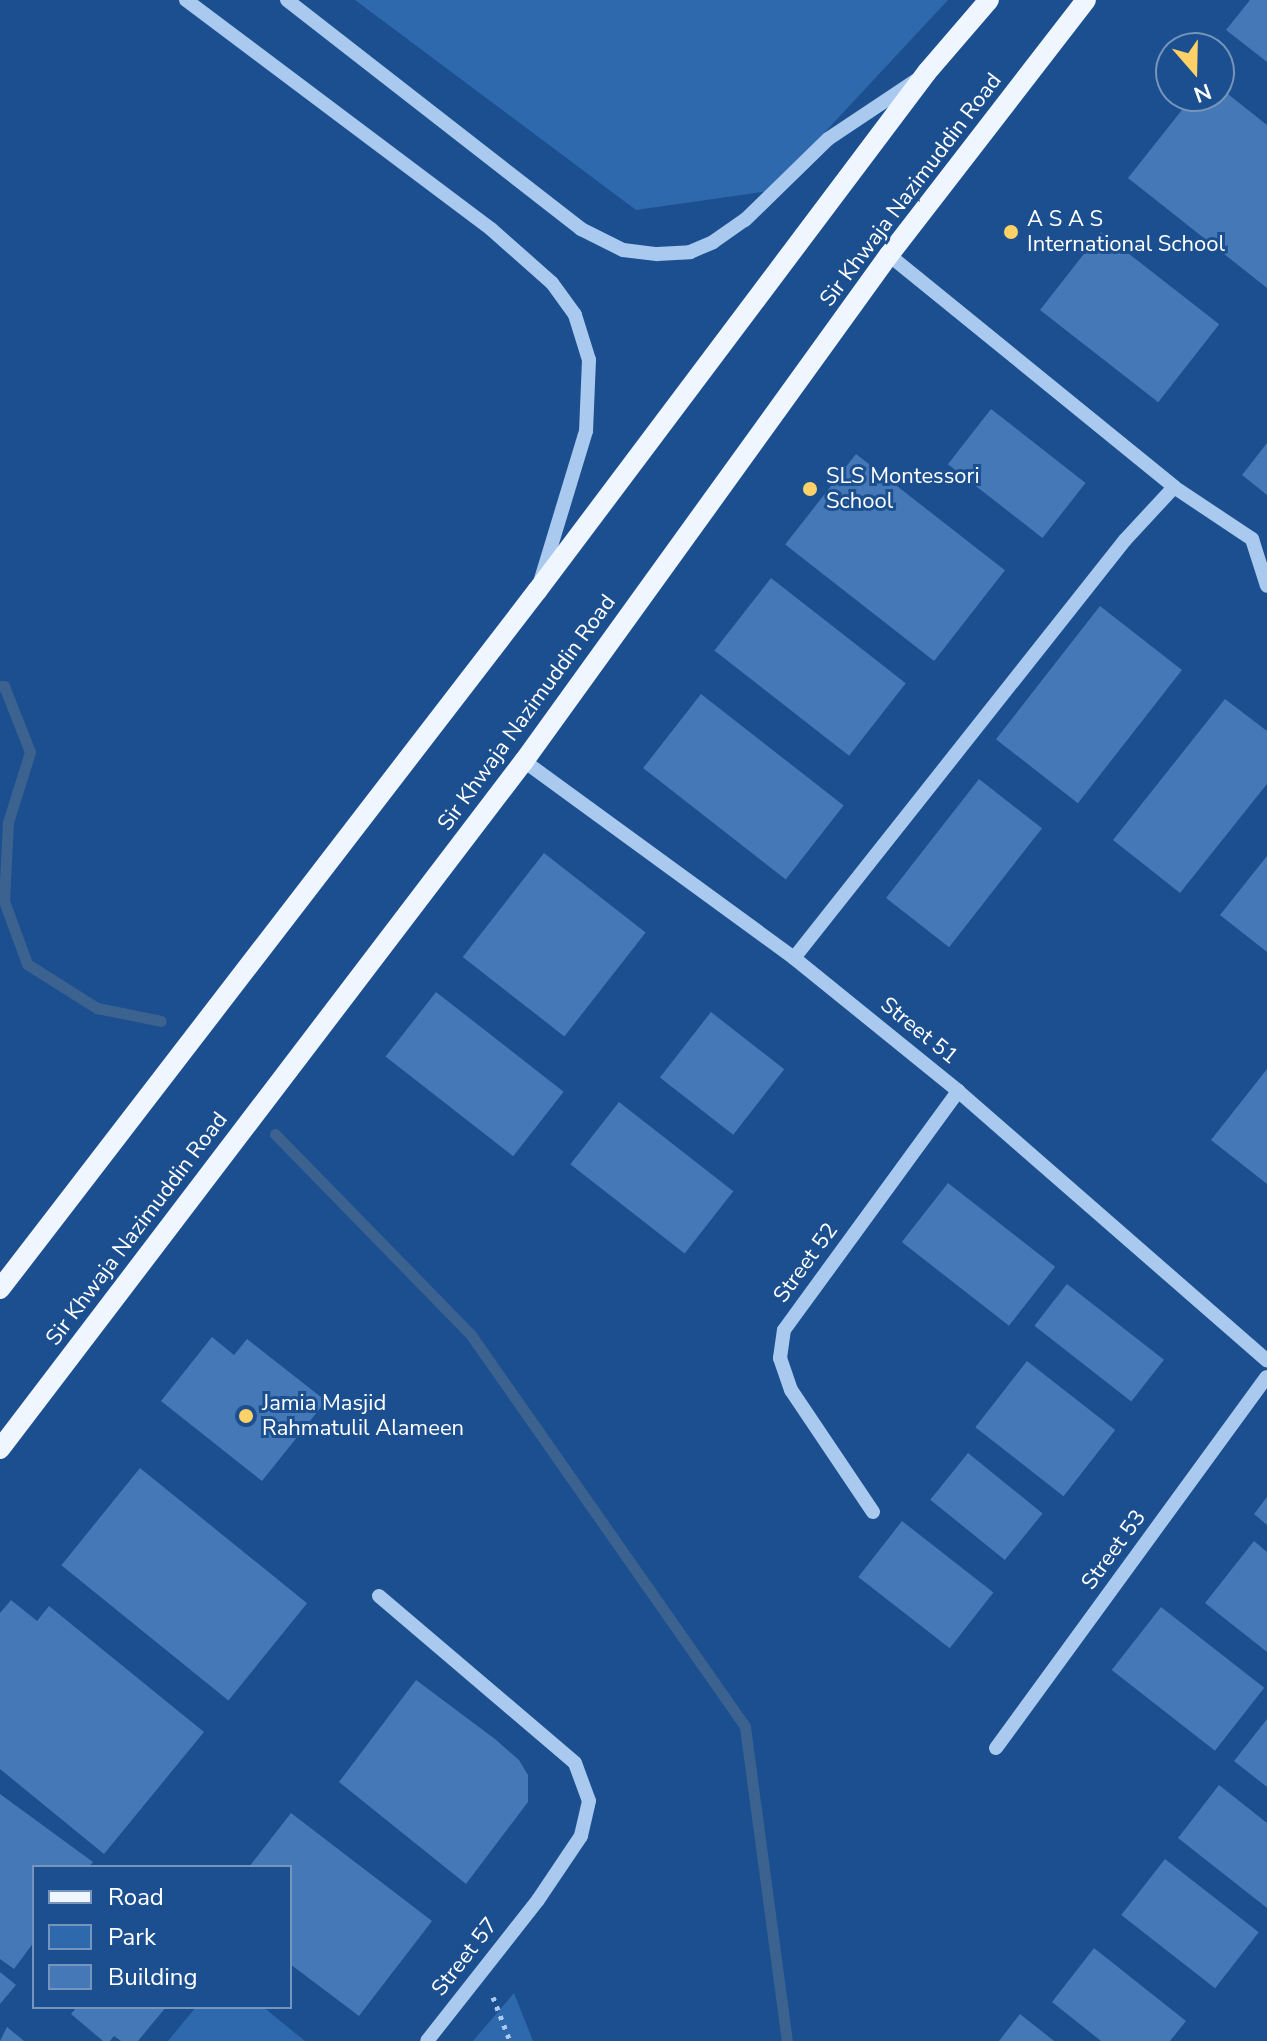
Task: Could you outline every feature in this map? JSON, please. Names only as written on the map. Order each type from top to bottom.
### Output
[{"type":"main road","points":[[0,1289],[537,591],[927,72],[989,0]]},
{"type":"main road","name":"Sir Khwaja Nazimuddin Road","points":[[0,1449],[524,761],[889,255],[1086,0]]},
{"type":"street","points":[[186,0],[491,229],[552,283],[575,315],[589,360],[586,431],[537,591]]},
{"type":"street","points":[[287,0],[581,229],[623,250],[657,254],[690,252],[713,242],[745,220],[828,139],[927,72]]},
{"type":"street","points":[[889,255],[1174,487],[1252,539],[1267,586]]},
{"type":"street","points":[[794,958],[1125,540],[1174,487]]},
{"type":"street","name":"Street 51","points":[[524,761],[794,958],[958,1091],[1267,1361]]},
{"type":"street","name":"Street 52","points":[[873,1512],[791,1390],[780,1358],[784,1330],[958,1091]]},
{"type":"street","name":"Street 53","points":[[996,1748],[1267,1377]]},
{"type":"street","name":"Street 57","points":[[379,1596],[575,1763],[584,1780],[589,1801],[581,1836],[538,1900],[427,2041]]},
{"type":"path","points":[[484,1968],[510,2041]]},
{"type":"green space","points":[[355,0],[948,0],[770,191],[636,210]]},
{"type":"green space","points":[[514,1993],[533,2041],[473,2041]]},
{"type":"green space","points":[[194,2009],[265,2009],[305,2041],[168,2041]]},
{"type":"building","points":[[1250,0],[1267,0],[1267,62],[1235,37],[1235,32],[1226,30]]},
{"type":"building","points":[[1235,100],[1267,125],[1267,288],[1128,178],[1180,112],[1235,112]]},
{"type":"building","points":[[1101,232],[1219,324],[1158,402],[1040,310]]},
{"type":"building","points":[[991,409],[1086,483],[1042,538],[948,464]]},
{"type":"building","points":[[1267,443],[1267,495],[1242,475]]},
{"type":"building","points":[[856,454],[1005,570],[934,661],[785,545]]},
{"type":"building","points":[[771,578],[906,683],[849,756],[714,650]]},
{"type":"building","points":[[1100,606],[1182,670],[1078,803],[996,739]]},
{"type":"building","points":[[701,694],[844,805],[786,880],[643,768]]},
{"type":"building","points":[[1225,699],[1267,731],[1267,784],[1180,893],[1113,840]]},
{"type":"building","points":[[979,779],[1042,828],[949,947],[886,898]]},
{"type":"building","points":[[544,853],[646,932],[564,1036],[463,957]]},
{"type":"building","points":[[1267,856],[1267,952],[1220,915]]},
{"type":"building","points":[[436,992],[564,1092],[513,1156],[386,1057]]},
{"type":"building","points":[[711,1012],[784,1069],[733,1135],[660,1077]]},
{"type":"building","points":[[1267,1069],[1267,1184],[1211,1140]]},
{"type":"building","points":[[619,1102],[733,1191],[685,1254],[570,1164]]},
{"type":"building","points":[[948,1183],[1055,1267],[1009,1326],[902,1242]]},
{"type":"building","points":[[1067,1284],[1164,1360],[1131,1401],[1034,1326]]},
{"type":"building","points":[[212,1337],[234,1355],[247,1339],[326,1401],[262,1481],[161,1401]]},
{"type":"building","points":[[1027,1361],[1115,1430],[1064,1496],[975,1427]]},
{"type":"building","points":[[968,1453],[1043,1513],[1005,1560],[930,1500]]},
{"type":"building","points":[[140,1468],[307,1603],[228,1700],[61,1565]]},
{"type":"building","points":[[1267,1497],[1267,1525],[1254,1514]]},
{"type":"building","points":[[902,1521],[993,1592],[950,1648],[858,1577]]},
{"type":"building","points":[[1254,1541],[1267,1552],[1267,1652],[1205,1603]]},
{"type":"building","points":[[11,1600],[37,1621],[49,1606],[204,1732],[104,1854],[0,1769],[0,1613]]},
{"type":"building","points":[[1161,1607],[1264,1688],[1215,1751],[1112,1670]]},
{"type":"building","points":[[416,1680],[495,1739],[519,1760],[528,1775],[528,1802],[466,1884],[339,1782]]},
{"type":"building","points":[[1267,1719],[1267,1787],[1234,1761]]},
{"type":"building","points":[[1219,1785],[1267,1823],[1267,1908],[1178,1838]]},
{"type":"building","points":[[0,1794],[93,1862],[91,1865],[32,1865],[32,1945],[14,1969],[0,1959]]},
{"type":"building","points":[[291,1813],[432,1921],[359,2016],[292,1966],[292,1865],[251,1865]]},
{"type":"building","points":[[1165,1859],[1259,1932],[1215,1988],[1121,1915]]},
{"type":"building","points":[[1094,1948],[1186,2021],[1170,2041],[1101,2041],[1052,2002]]},
{"type":"building","points":[[0,1972],[16,1985],[0,2004]]},
{"type":"building","points":[[75,2009],[164,2009],[138,2041],[121,2041],[114,2036],[110,2041],[103,2041],[71,2014]]},
{"type":"building","points":[[1020,2014],[1054,2041],[999,2041]]},
{"type":"building","points":[[7,2027],[24,2041],[0,2041]]},
{"type":"waterway","points":[[0,686],[4,686],[30,752],[8,822],[4,901],[27,964],[97,1008],[161,1021]]},
{"type":"waterway","points":[[275,1134],[471,1335],[745,1727],[787,2041]]},
{"type":"place","name":"A S A S International School","points":[[1011,232]]},
{"type":"place","name":"SLS Montessori School","points":[[810,489]]},
{"type":"place","name":"Jamia Masjid Rahmatulil Alameen","points":[[246,1416]]}]
